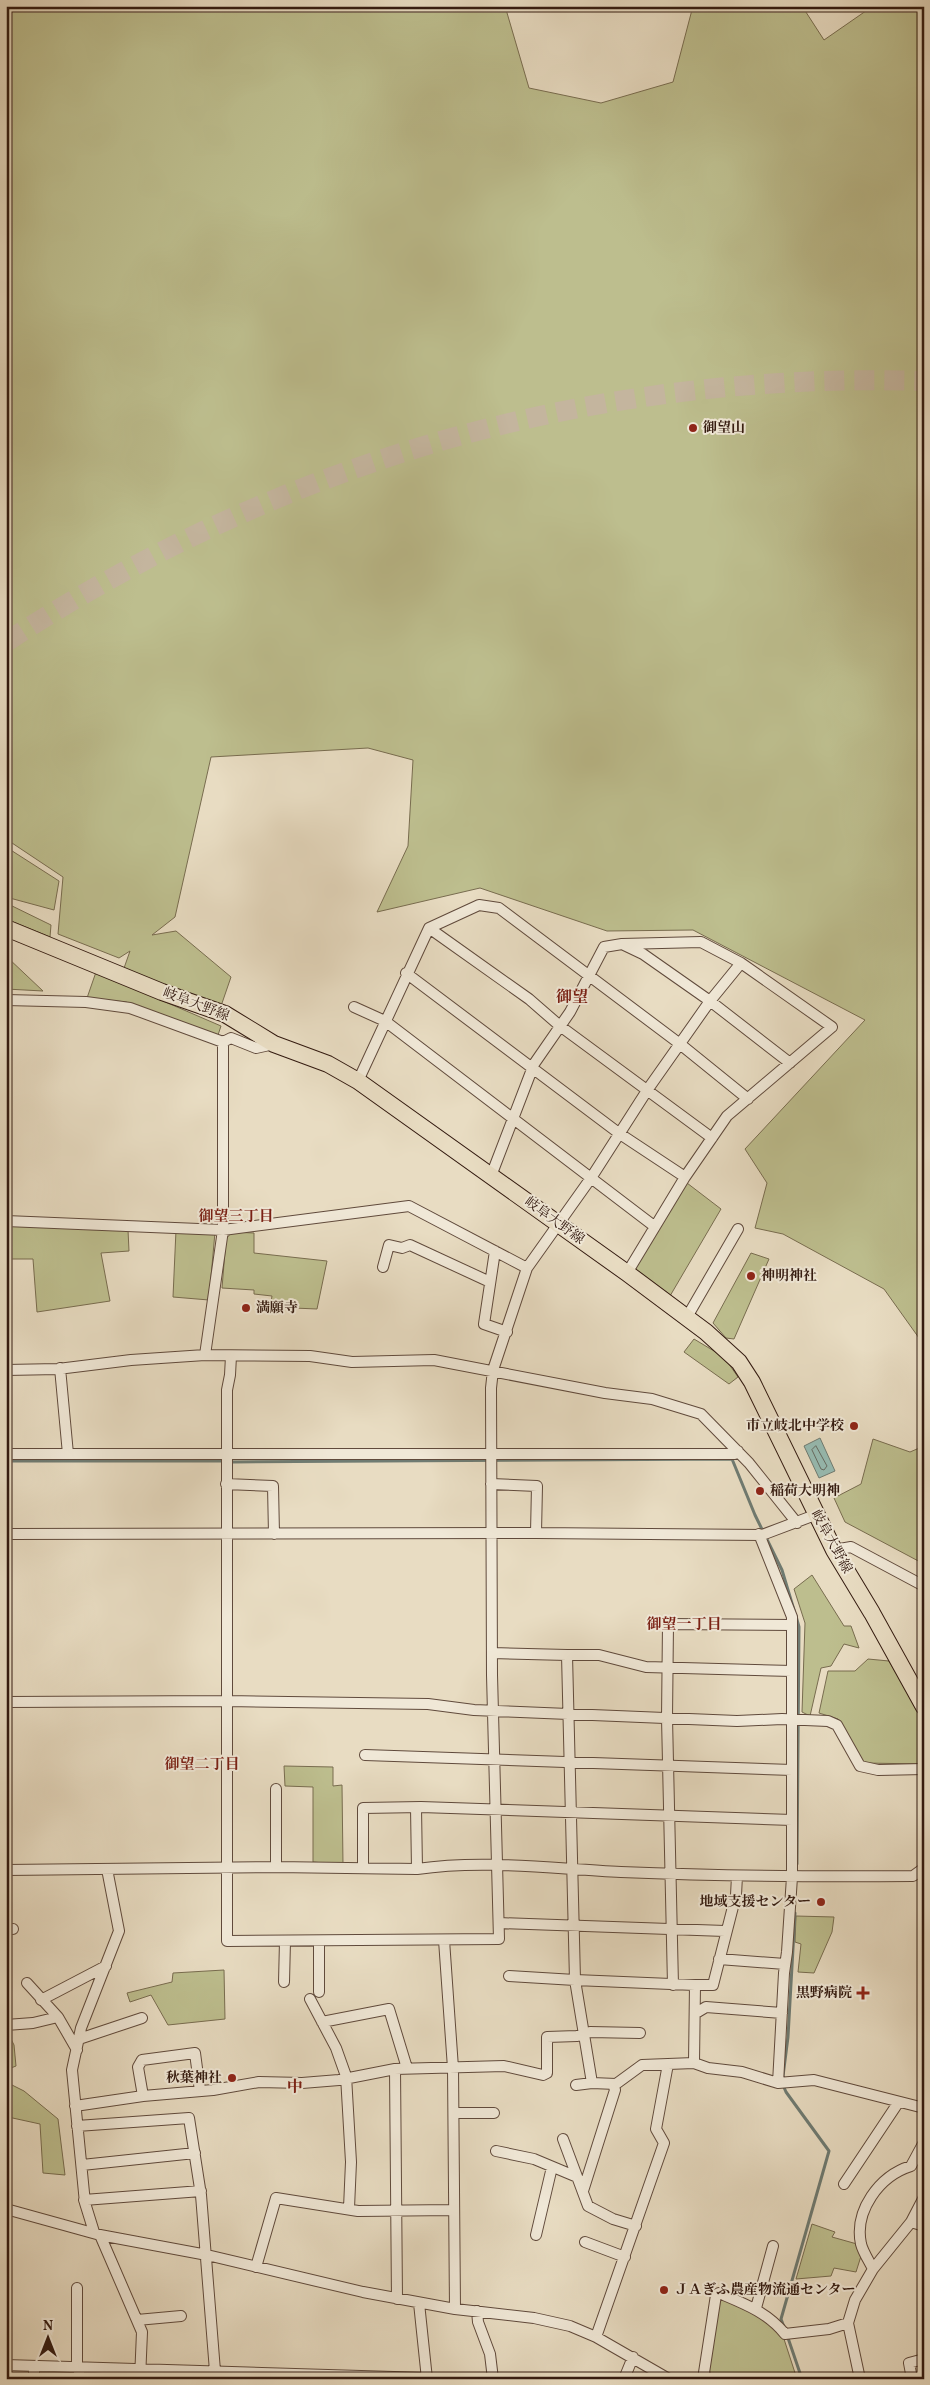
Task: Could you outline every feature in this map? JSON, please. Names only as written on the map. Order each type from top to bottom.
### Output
[{"type":"main road","name":"岐阜大野線","points":[[6,928],[162,992],[225,1014],[274,1044],[328,1064],[358,1081],[687,1317],[730,1355],[747,1374],[815,1515],[924,1707]]},
{"type":"street","points":[[358,1081],[428,928],[479,904],[499,908],[680,1044],[748,1098]]},
{"type":"street","points":[[428,928],[529,999],[560,1026],[712,1138]]},
{"type":"street","points":[[491,1176],[532,1068],[560,1026],[604,946],[701,942],[741,963],[832,1027],[727,1116],[685,1177],[627,1273]]},
{"type":"street","points":[[622,944],[643,954],[710,1001],[790,1063]]},
{"type":"street","points":[[231,1356],[227,1390],[226,1454],[227,1941],[499,1939],[497,1809],[493,1759],[491,1454],[493,1370],[527,1268],[591,1178],[648,1089],[710,1001],[741,963]]},
{"type":"street","points":[[406,973],[620,1134],[685,1177]]},
{"type":"street","points":[[6,1000],[86,1002],[130,1008],[223,1042],[231,1038],[256,1048],[274,1044]]},
{"type":"street","points":[[354,1007],[385,1021],[654,1226]]},
{"type":"street","points":[[205,1355],[223,1230],[223,1042]]},
{"type":"street","points":[[6,1221],[223,1230],[409,1206],[527,1268]]},
{"type":"street","points":[[687,1317],[738,1229]]},
{"type":"street","points":[[383,1267],[389,1245],[402,1248],[410,1245],[490,1282]]},
{"type":"street","points":[[495,1251],[484,1324],[507,1332]]},
{"type":"street","points":[[6,1370],[60,1368],[131,1360],[205,1355],[310,1356],[352,1362],[434,1360],[493,1370],[682,1407],[701,1414],[738,1451],[797,1523]]},
{"type":"street","points":[[60,1368],[68,1454]]},
{"type":"street","points":[[6,1454],[735,1454],[738,1451]]},
{"type":"street","points":[[226,1484],[273,1486],[274,1534]]},
{"type":"street","points":[[491,1484],[537,1486],[536,1533]]},
{"type":"street","points":[[6,1534],[491,1535],[536,1533],[759,1534],[762,1536],[815,1515]]},
{"type":"street","points":[[759,1534],[792,1618],[792,1877],[778,2083]]},
{"type":"street","points":[[834,1550],[851,1547],[924,1586]]},
{"type":"street","points":[[673,1985],[667,1718],[668,1624],[792,1625]]},
{"type":"street","points":[[492,1653],[599,1655],[646,1667],[792,1671]]},
{"type":"street","points":[[567,1655],[575,1980],[592,2083]]},
{"type":"street","points":[[6,1702],[227,1701],[428,1704],[474,1710],[828,1722],[836,1725],[860,1766],[878,1770],[924,1769]]},
{"type":"street","points":[[365,1754],[792,1770]]},
{"type":"street","points":[[276,1789],[276,1867]]},
{"type":"street","points":[[363,1867],[363,1808],[497,1809],[792,1820]]},
{"type":"street","points":[[416,1808],[417,1869]]},
{"type":"street","points":[[6,1870],[227,1867],[417,1869],[437,1866],[498,1866],[670,1874],[792,1877],[913,1876],[924,1868]]},
{"type":"street","points":[[107,1869],[119,1931],[81,2028],[72,2070],[87,2215],[138,2320],[142,2332],[140,2374]]},
{"type":"street","points":[[509,1976],[673,1985],[713,1985],[725,1931],[736,1895],[737,1876]]},
{"type":"street","points":[[498,1923],[725,1931]]},
{"type":"street","points":[[444,1940],[455,2113],[455,2309]]},
{"type":"street","points":[[284,1982],[285,1941]]},
{"type":"street","points":[[319,1941],[319,1992]]},
{"type":"street","points":[[719,1959],[785,1964]]},
{"type":"street","points":[[41,2000],[106,1966]]},
{"type":"street","points":[[27,1982],[58,2017],[78,2045]]},
{"type":"street","points":[[694,2063],[695,1985]]},
{"type":"street","points":[[310,1999],[336,2048],[346,2076],[350,2162],[349,2208]]},
{"type":"street","points":[[696,2013],[706,2007],[782,2013]]},
{"type":"street","points":[[322,2022],[389,2009],[407,2068]]},
{"type":"street","points":[[6,2025],[33,2023],[58,2017]]},
{"type":"street","points":[[78,2045],[142,2018]]},
{"type":"street","points":[[76,2106],[142,2096],[200,2092],[259,2082],[302,2083],[339,2080],[346,2076],[407,2068],[504,2066],[543,2075],[547,2072],[547,2037],[584,2035],[590,2032],[640,2033]]},
{"type":"street","points":[[142,2096],[138,2068],[142,2060],[196,2053],[200,2092]]},
{"type":"street","points":[[576,2085],[592,2083],[613,2084],[642,2065],[694,2063],[708,2068],[742,2072],[778,2083],[814,2080],[898,2103],[924,2108]]},
{"type":"street","points":[[596,2337],[664,2143],[656,2129],[668,2064]]},
{"type":"street","points":[[395,2069],[397,2299]]},
{"type":"street","points":[[583,2191],[615,2090],[613,2084]]},
{"type":"street","points":[[844,2184],[898,2103]]},
{"type":"street","points":[[455,2113],[494,2113]]},
{"type":"street","points":[[77,2126],[189,2118],[201,2191],[215,2371]]},
{"type":"street","points":[[563,2140],[588,2206],[613,2220],[636,2226]]},
{"type":"street","points":[[873,2269],[861,2245],[861,2215],[874,2192],[896,2170],[911,2166],[924,2142]]},
{"type":"street","points":[[496,2151],[534,2159],[577,2177]]},
{"type":"street","points":[[82,2165],[195,2153]]},
{"type":"street","points":[[536,2234],[552,2167]]},
{"type":"street","points":[[84,2200],[201,2191]]},
{"type":"street","points":[[860,2379],[848,2323],[855,2300],[873,2269],[911,2222],[924,2197]]},
{"type":"street","points":[[256,2267],[276,2198],[358,2210],[454,2210]]},
{"type":"street","points":[[6,2209],[49,2222],[207,2255],[397,2299],[455,2309],[534,2318],[570,2326],[596,2337],[669,2379]]},
{"type":"street","points":[[911,2222],[924,2226]]},
{"type":"street","points":[[585,2242],[625,2257]]},
{"type":"street","points":[[756,2308],[774,2246]]},
{"type":"street","points":[[77,2288],[79,2379]]},
{"type":"street","points":[[703,2379],[716,2295],[719,2293],[756,2308],[776,2324],[784,2334],[829,2329],[848,2323]]},
{"type":"street","points":[[6,2365],[78,2366],[140,2374],[215,2371],[427,2378],[419,2303]]},
{"type":"street","points":[[477,2311],[478,2322],[490,2354],[493,2379]]},
{"type":"street","points":[[138,2320],[181,2316]]},
{"type":"street","points":[[624,2379],[633,2358]]},
{"type":"street","points":[[912,2379],[909,2363],[924,2359]]},
{"type":"street","points":[[34,2366],[34,2379]]},
{"type":"green space","points":[[6,6],[505,6],[529,88],[601,103],[673,82],[693,6],[802,6],[824,40],[873,6],[924,6],[924,1345],[884,1289],[783,1234],[755,1228],[767,1183],[745,1149],[865,1020],[693,930],[607,931],[480,888],[377,912],[408,846],[413,760],[368,748],[211,757],[175,917],[152,935],[176,931],[231,977],[220,1009],[123,971],[130,951],[119,958],[58,934],[63,877],[6,839]]},
{"type":"green space","points":[[6,847],[59,881],[54,910],[6,897]]},
{"type":"green space","points":[[6,903],[51,925],[50,937],[6,919]]},
{"type":"green space","points":[[6,934],[12,937],[7,957],[43,991],[6,989]]},
{"type":"green space","points":[[96,972],[221,1026],[218,1035],[126,1002],[87,998]]},
{"type":"green space","points":[[687,1183],[721,1209],[670,1296],[633,1268]]},
{"type":"green space","points":[[6,1224],[128,1230],[129,1251],[101,1253],[110,1301],[37,1312],[33,1259],[6,1259]]},
{"type":"green space","points":[[176,1230],[215,1232],[209,1300],[173,1297]]},
{"type":"green space","points":[[232,1232],[254,1233],[254,1253],[327,1261],[317,1309],[270,1307],[272,1296],[254,1294],[254,1290],[222,1288],[226,1239]]},
{"type":"green space","points":[[751,1253],[769,1259],[734,1339],[726,1338],[713,1323]]},
{"type":"green space","points":[[694,1339],[724,1357],[738,1377],[729,1384],[684,1352]]},
{"type":"green space","points":[[873,1439],[910,1452],[924,1446],[924,1564],[845,1522],[834,1498],[861,1484]]},
{"type":"green space","points":[[812,1575],[844,1626],[851,1626],[859,1648],[844,1644],[831,1666],[821,1668],[810,1716],[802,1712],[805,1623],[794,1589]]},
{"type":"green space","points":[[868,1659],[889,1661],[924,1719],[924,1764],[863,1763],[838,1719],[819,1713],[828,1671],[855,1671]]},
{"type":"green space","points":[[284,1766],[333,1767],[333,1786],[342,1785],[343,1865],[313,1862],[313,1787],[285,1786]]},
{"type":"green space","points":[[796,1916],[834,1917],[832,1932],[814,1973],[798,1972],[801,1944],[795,1942]]},
{"type":"green space","points":[[224,1970],[225,2019],[168,2025],[151,1995],[130,2002],[127,1993],[172,1982],[173,1973]]},
{"type":"green space","points":[[6,2029],[14,2045],[16,2066],[6,2070]]},
{"type":"green space","points":[[6,2082],[24,2091],[58,2119],[65,2175],[43,2173],[40,2124],[8,2117]]},
{"type":"green space","points":[[812,2224],[835,2232],[832,2237],[857,2244],[862,2253],[856,2272],[834,2268],[831,2276],[796,2279]]},
{"type":"green space","points":[[720,2298],[760,2315],[783,2336],[797,2379],[714,2379],[709,2370]]},
{"type":"water","points":[[820,1438],[835,1471],[819,1478],[804,1446]]},
{"type":"waterway","points":[[233,1462],[732,1459],[755,1515],[782,1570],[794,1610]]},
{"type":"waterway","points":[[6,1461],[221,1461]]},
{"type":"waterway","points":[[796,1616],[799,1627],[797,1864]]},
{"type":"waterway","points":[[783,2076],[788,2037],[795,1913]]},
{"type":"waterway","points":[[783,2085],[786,2092],[829,2151],[781,2319],[784,2327]]},
{"type":"waterway","points":[[787,2335],[802,2379]]},
{"type":"tunnel","points":[[6,642],[111,578],[220,523],[331,477],[445,440],[561,411],[680,392],[801,382],[924,381]]},
{"type":"place","name":"御望山","points":[[693,428]]},
{"type":"place","name":"神明神社","points":[[751,1276]]},
{"type":"place","name":"満願寺","points":[[246,1308]]},
{"type":"place","name":"市立岐北中学校","points":[[854,1426]]},
{"type":"place","name":"稲荷大明神","points":[[760,1491]]},
{"type":"place","name":"地域支援センター","points":[[821,1902]]},
{"type":"place","name":"黒野病院","points":[[863,1993]]},
{"type":"place","name":"秋葉神社","points":[[232,2078]]},
{"type":"place","name":"ＪＡぎふ農産物流通センター","points":[[664,2290]]},
{"type":"district","name":"御望","points":[[572,998]]},
{"type":"district","name":"御望三丁目","points":[[236,1217]]},
{"type":"district","name":"御望一丁目","points":[[684,1625]]},
{"type":"district","name":"御望二丁目","points":[[202,1765]]},
{"type":"district","name":"中","points":[[295,2088]]}]
